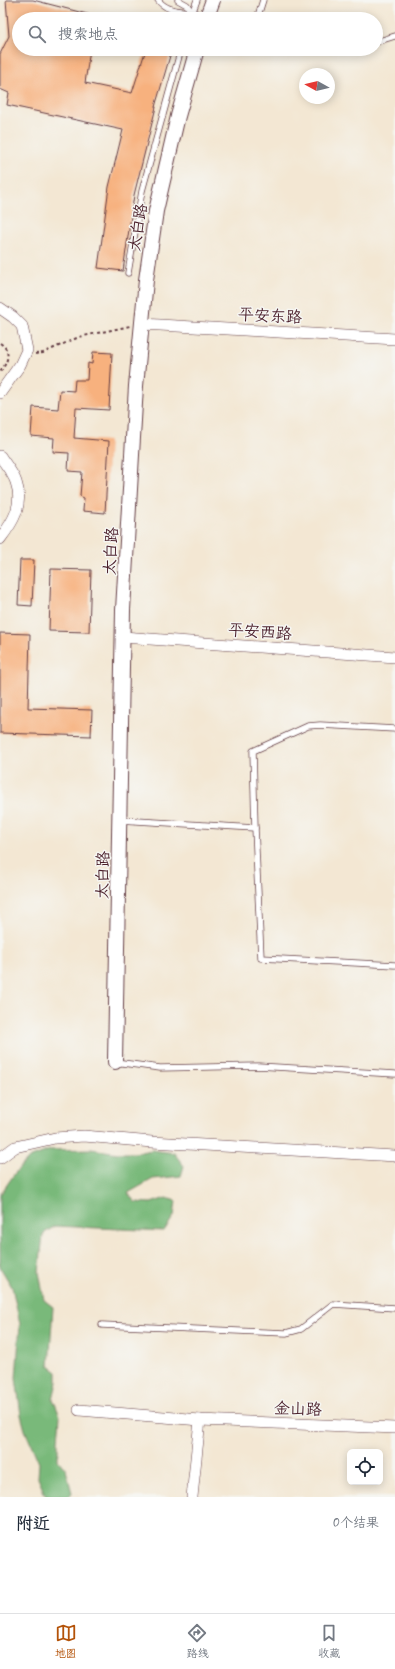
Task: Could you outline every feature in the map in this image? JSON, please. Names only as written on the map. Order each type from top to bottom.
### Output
[{"type":"street","points":[[210,12],[213,0]]},
{"type":"street","name":"太白路","points":[[115,1062],[123,637],[136,394],[146,280],[156,211],[178,116],[195,56]]},
{"type":"street","points":[[0,308],[13,317],[22,326],[27,350],[20,365],[0,393]]},
{"type":"street","name":"平安东路","points":[[143,324],[395,339]]},
{"type":"street","points":[[0,456],[16,482],[18,504],[16,514],[0,539]]},
{"type":"street","name":"平安西路","points":[[123,637],[395,657]]},
{"type":"street","points":[[0,1158],[16,1147],[56,1138],[84,1136],[152,1142],[395,1156]]},
{"type":"street","name":"金山路","points":[[79,1410],[200,1420],[395,1428]]},
{"type":"street","points":[[192,1497],[200,1420]]},
{"type":"lane","points":[[158,0],[165,7],[187,12]]},
{"type":"lane","points":[[178,0],[187,5],[191,12]]},
{"type":"lane","points":[[192,12],[197,0]]},
{"type":"lane","points":[[259,12],[263,0]]},
{"type":"lane","points":[[383,40],[395,36]]},
{"type":"lane","points":[[128,274],[142,192],[179,56]]},
{"type":"lane","points":[[395,729],[320,725],[308,726],[253,751],[254,828],[261,958],[395,965]]},
{"type":"lane","points":[[120,820],[254,828]]},
{"type":"lane","points":[[115,1062],[160,1068],[258,1066],[395,1074]]},
{"type":"lane","points":[[102,1325],[286,1333],[301,1329],[334,1304],[395,1308]]},
{"type":"path","points":[[24,356],[43,353],[79,336],[143,324]]},
{"type":"path","points":[[0,343],[7,349],[8,358],[7,363],[0,372]]},
{"type":"green space","points":[[91,1149],[118,1153],[135,1153],[152,1150],[174,1153],[184,1166],[181,1176],[153,1179],[128,1193],[135,1202],[151,1203],[166,1198],[176,1201],[174,1216],[164,1231],[55,1226],[43,1234],[39,1272],[44,1300],[53,1307],[49,1366],[57,1372],[57,1382],[53,1399],[60,1416],[58,1460],[66,1470],[72,1493],[68,1497],[46,1497],[38,1478],[39,1463],[25,1430],[21,1415],[16,1378],[20,1324],[12,1287],[0,1267],[0,1195],[15,1173],[29,1158],[50,1150]]},
{"type":"building","points":[[6,0],[33,0],[80,12],[12,12],[12,56],[89,56],[85,83],[132,93],[144,56],[170,56],[155,107],[134,195],[123,271],[98,268],[109,187],[123,130],[7,105],[9,93],[0,89],[0,54],[9,36]]},
{"type":"building","points":[[93,352],[112,353],[109,410],[76,408],[74,438],[109,441],[105,513],[83,511],[84,498],[80,496],[82,472],[68,471],[69,453],[53,452],[54,438],[31,436],[33,407],[58,409],[60,390],[74,391],[75,380],[87,380],[88,363],[92,364]]},
{"type":"building","points":[[20,560],[34,560],[32,606],[18,605]]},
{"type":"building","points":[[51,569],[91,570],[89,632],[49,631]]},
{"type":"building","points":[[0,633],[30,634],[28,708],[92,710],[91,736],[0,733]]}]
